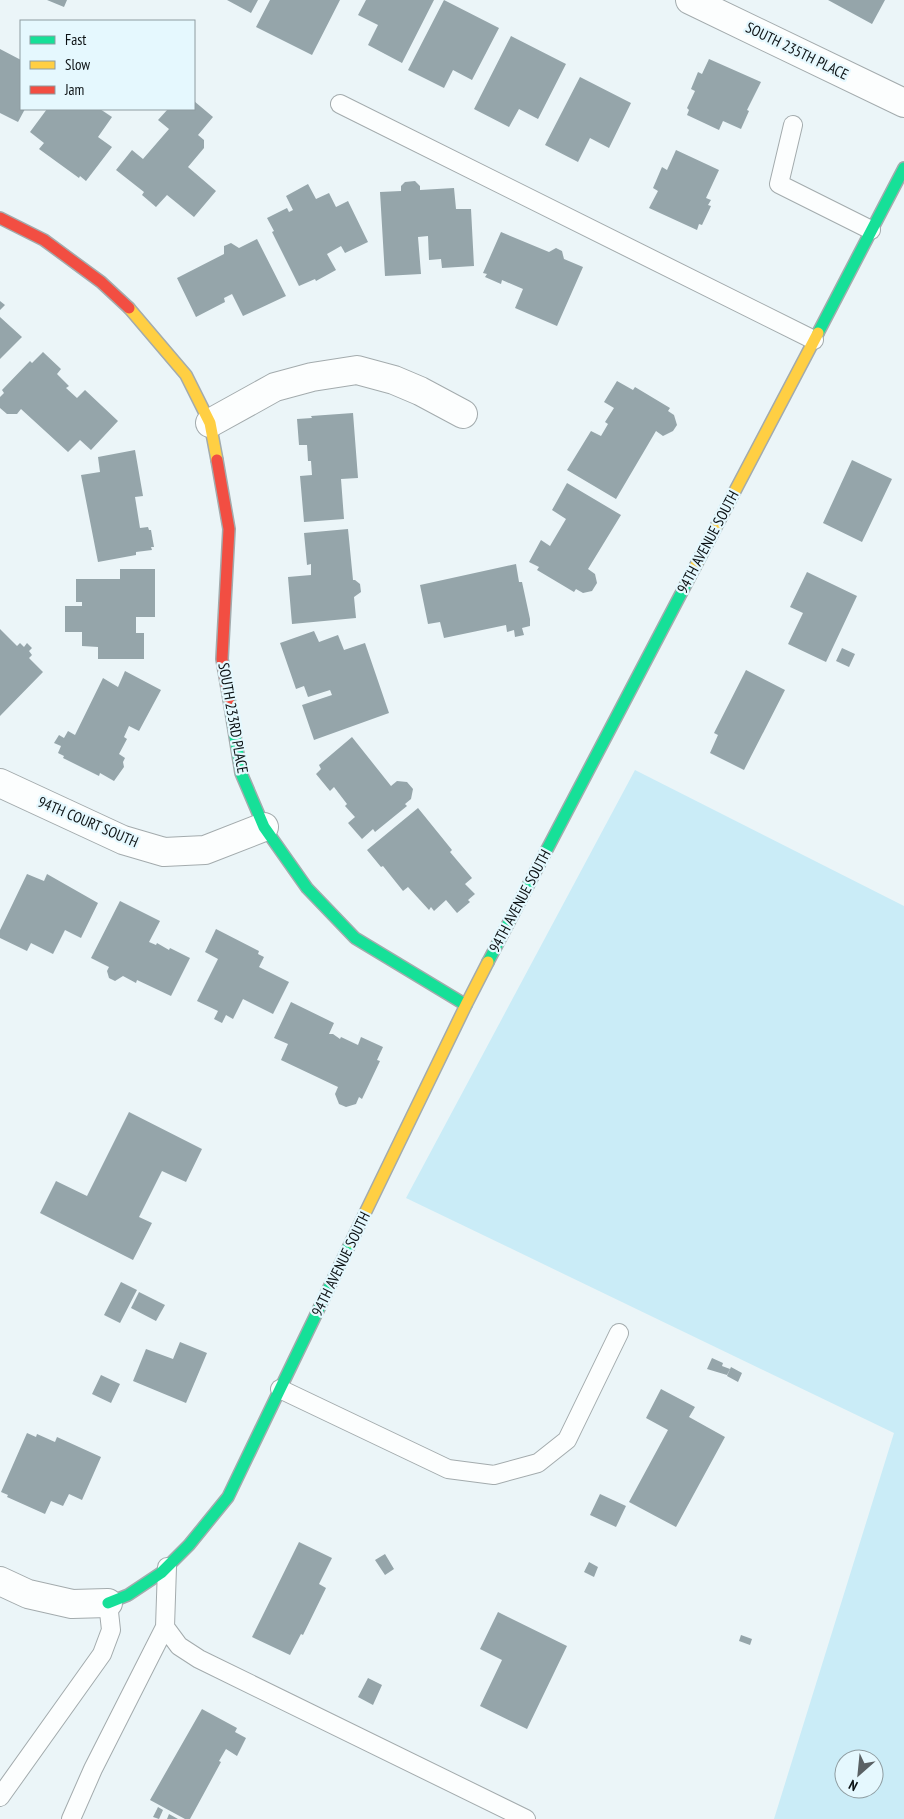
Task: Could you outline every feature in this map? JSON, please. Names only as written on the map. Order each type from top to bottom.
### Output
[{"type":"street","name":"SOUTH 235TH PLACE","points":[[690,0],[904,103]]},
{"type":"street","name":"94TH AVENUE SOUTH","points":[[108,1603],[128,1596],[148,1583],[182,1555],[228,1496],[466,1004],[904,168]]},
{"type":"street","name":"SOUTH 233RD PLACE","points":[[0,218],[44,240],[102,282],[136,315],[186,375],[210,423],[229,529],[222,658],[241,773],[264,827],[307,888],[356,938],[466,1004]]},
{"type":"street","points":[[210,423],[275,387],[312,377],[357,370],[402,383],[463,414]]},
{"type":"street","name":"94TH COURT SOUTH","points":[[0,783],[123,840],[164,852],[205,850],[264,827]]},
{"type":"street","points":[[0,1581],[28,1594],[72,1604],[108,1603]]},
{"type":"lane","points":[[340,104],[814,340]]},
{"type":"lane","points":[[793,125],[779,184],[872,230]]},
{"type":"lane","points":[[280,1389],[448,1468],[494,1475],[538,1463],[567,1440],[619,1333]]},
{"type":"lane","points":[[71,1819],[93,1769],[164,1627],[167,1567]]},
{"type":"lane","points":[[0,1797],[102,1654],[111,1630],[108,1603]]},
{"type":"lane","points":[[164,1627],[179,1646],[199,1658],[526,1819]]},
{"type":"shaded area","points":[[635,770],[904,906],[904,1819],[774,1819],[894,1433],[406,1198]]},
{"type":"building","points":[[47,0],[67,0],[64,7]]},
{"type":"building","points":[[227,0],[258,0],[251,13]]},
{"type":"building","points":[[270,0],[340,0],[312,55],[256,27]]},
{"type":"building","points":[[366,0],[434,0],[402,63],[368,45],[378,25],[358,15]]},
{"type":"building","points":[[444,0],[499,28],[472,80],[453,70],[444,88],[408,70]]},
{"type":"building","points":[[828,0],[885,0],[872,24]]},
{"type":"building","points":[[511,36],[566,64],[538,119],[519,109],[509,127],[474,109]]},
{"type":"building","points":[[0,49],[20,59],[20,110],[24,110],[18,122],[0,113]]},
{"type":"building","points":[[709,59],[761,82],[747,110],[749,111],[741,129],[723,121],[719,130],[687,115],[689,110],[687,108],[695,91],[691,89],[698,72],[702,74]]},
{"type":"building","points":[[580,77],[631,103],[609,148],[590,138],[578,162],[545,145]]},
{"type":"building","points":[[195,102],[213,117],[198,135],[204,140],[204,148],[188,167],[216,191],[194,217],[167,195],[156,207],[142,195],[144,192],[116,170],[132,150],[143,159],[169,129],[158,120],[167,110],[195,110]]},
{"type":"building","points":[[46,110],[102,110],[112,117],[98,137],[112,147],[86,181],[39,149],[44,143],[30,132]]},
{"type":"building","points":[[676,150],[719,170],[706,198],[711,200],[708,205],[711,206],[702,225],[699,224],[697,230],[649,208],[658,191],[653,188],[662,167],[667,170]]},
{"type":"building","points":[[415,181],[420,186],[420,190],[454,188],[456,209],[471,209],[474,266],[442,268],[441,259],[429,260],[428,236],[418,237],[421,274],[385,276],[380,192],[401,191],[401,186],[405,182]]},
{"type":"building","points":[[308,184],[316,199],[329,193],[336,207],[348,201],[368,242],[345,253],[341,246],[327,254],[336,270],[316,281],[315,279],[299,286],[267,218],[287,208],[289,212],[293,210],[286,196]]},
{"type":"building","points":[[501,232],[549,252],[556,248],[562,251],[564,259],[583,267],[557,326],[515,308],[523,289],[502,280],[501,284],[485,277],[487,274],[483,273]]},
{"type":"building","points":[[257,239],[286,296],[243,316],[232,294],[224,298],[225,302],[196,317],[177,278],[224,254],[224,246],[231,243],[239,248]]},
{"type":"building","points":[[0,301],[5,305],[0,310]]},
{"type":"building","points":[[0,317],[22,337],[0,359]]},
{"type":"building","points":[[43,352],[61,369],[57,374],[69,386],[66,388],[77,398],[85,390],[118,421],[91,450],[80,440],[68,452],[21,409],[17,414],[7,414],[0,408],[0,397],[4,393],[2,390],[30,361],[32,363]]},
{"type":"building","points":[[617,381],[633,390],[635,387],[670,408],[668,411],[674,415],[677,425],[673,431],[663,436],[656,431],[616,499],[567,470],[591,431],[601,436],[608,424],[605,422],[614,408],[604,402]]},
{"type":"building","points":[[353,413],[358,478],[341,479],[344,519],[304,522],[300,476],[312,475],[311,461],[308,461],[307,445],[299,445],[297,419]]},
{"type":"building","points":[[135,450],[143,496],[135,497],[140,528],[148,527],[151,530],[154,547],[151,547],[152,550],[136,552],[136,555],[98,562],[81,475],[100,472],[98,457]]},
{"type":"building","points":[[852,460],[892,479],[862,542],[823,523]]},
{"type":"building","points":[[567,483],[621,515],[588,569],[595,574],[597,583],[592,591],[583,593],[576,589],[574,592],[537,570],[539,567],[529,562],[541,540],[550,546],[566,519],[552,510]]},
{"type":"building","points":[[348,529],[353,580],[360,584],[361,592],[354,597],[356,618],[292,624],[288,577],[311,575],[311,564],[307,565],[304,533]]},
{"type":"building","points":[[516,564],[519,582],[522,582],[530,619],[530,626],[522,628],[524,635],[515,637],[514,630],[507,632],[506,625],[444,638],[440,622],[428,624],[420,585]]},
{"type":"building","points":[[120,569],[155,569],[155,617],[136,617],[136,633],[144,633],[144,659],[98,659],[98,647],[82,646],[82,632],[65,632],[65,606],[82,606],[82,602],[76,602],[76,579],[120,579]]},
{"type":"building","points":[[807,572],[857,596],[826,662],[788,644],[803,613],[790,607]]},
{"type":"building","points":[[0,629],[17,646],[20,643],[24,647],[27,643],[32,648],[29,651],[32,655],[29,658],[43,672],[0,716]]},
{"type":"building","points":[[314,631],[319,642],[338,635],[344,650],[365,643],[389,713],[314,740],[302,705],[332,695],[330,690],[308,697],[304,686],[296,689],[280,643]]},
{"type":"building","points":[[842,648],[855,654],[849,667],[836,661]]},
{"type":"building","points":[[746,670],[785,690],[744,770],[710,753],[718,735],[714,733]]},
{"type":"building","points":[[125,671],[161,690],[139,731],[129,726],[124,737],[127,739],[119,754],[125,758],[123,762],[124,767],[114,781],[100,773],[99,776],[63,758],[64,756],[58,753],[61,746],[54,743],[59,735],[64,738],[68,731],[75,735],[103,678],[118,687]]},
{"type":"building","points":[[352,737],[391,786],[397,781],[407,782],[413,789],[411,799],[405,804],[407,806],[375,832],[373,829],[362,839],[348,823],[355,817],[345,806],[347,804],[334,787],[330,791],[316,774],[321,769],[319,765]]},
{"type":"building","points":[[418,808],[452,850],[450,852],[472,878],[465,884],[475,894],[468,900],[470,902],[457,913],[446,900],[434,911],[431,907],[429,910],[408,887],[403,891],[367,850]]},
{"type":"building","points":[[27,874],[44,881],[47,874],[98,903],[81,938],[65,930],[53,954],[31,943],[27,951],[0,938],[0,930]]},
{"type":"building","points":[[120,901],[160,921],[149,942],[156,945],[157,943],[169,950],[170,948],[190,958],[171,996],[137,980],[136,983],[123,976],[115,981],[109,978],[107,971],[109,967],[91,958]]},
{"type":"building","points":[[216,929],[259,951],[258,954],[264,957],[259,967],[289,982],[273,1014],[243,999],[233,1019],[226,1015],[222,1023],[214,1019],[218,1011],[197,1001],[218,959],[205,952]]},
{"type":"building","points":[[291,1002],[334,1023],[329,1034],[358,1045],[361,1037],[383,1047],[377,1060],[380,1061],[362,1099],[359,1097],[356,1104],[346,1107],[339,1104],[335,1094],[338,1087],[281,1060],[288,1044],[274,1038]]},
{"type":"building","points":[[129,1112],[202,1149],[186,1182],[162,1171],[139,1217],[152,1223],[133,1260],[40,1213],[56,1181],[87,1196]]},
{"type":"building","points":[[121,1282],[137,1290],[120,1323],[104,1315]]},
{"type":"building","points":[[139,1292],[165,1305],[156,1321],[131,1308]]},
{"type":"building","points":[[180,1342],[207,1353],[186,1403],[133,1381],[146,1349],[173,1359]]},
{"type":"building","points":[[712,1358],[723,1363],[722,1366],[730,1369],[727,1375],[707,1369]]},
{"type":"building","points":[[731,1367],[742,1373],[738,1382],[727,1376]]},
{"type":"building","points":[[101,1375],[120,1384],[111,1403],[92,1394]]},
{"type":"building","points":[[661,1389],[695,1407],[689,1417],[725,1437],[676,1527],[629,1502],[668,1430],[646,1418]]},
{"type":"building","points":[[27,1433],[36,1437],[37,1434],[55,1442],[57,1437],[101,1457],[82,1500],[69,1494],[63,1506],[51,1501],[45,1514],[7,1497],[8,1495],[1,1492]]},
{"type":"building","points":[[600,1494],[626,1506],[616,1527],[590,1515]]},
{"type":"building","points":[[299,1542],[332,1558],[319,1584],[326,1588],[303,1635],[301,1634],[290,1655],[252,1637]]},
{"type":"building","points":[[385,1554],[394,1569],[385,1575],[375,1560]]},
{"type":"building","points":[[589,1562],[598,1567],[594,1577],[584,1572]]},
{"type":"building","points":[[498,1612],[567,1646],[527,1729],[480,1706],[502,1660],[480,1649]]},
{"type":"building","points":[[741,1635],[752,1639],[750,1645],[739,1641]]},
{"type":"building","points":[[368,1678],[382,1685],[373,1705],[358,1697]]},
{"type":"building","points":[[202,1709],[237,1728],[235,1732],[246,1738],[237,1756],[226,1749],[190,1819],[185,1819],[150,1800]]},
{"type":"building","points":[[158,1807],[163,1810],[159,1819],[153,1817]]},
{"type":"building","points":[[169,1814],[178,1819],[167,1819]]},
{"type":"traffic: fast","points":[[818,333],[904,168]]},
{"type":"traffic: fast","points":[[488,962],[695,567]]},
{"type":"traffic: fast","points":[[229,699],[241,773],[264,827],[307,888],[355,938],[466,1005]]},
{"type":"traffic: fast","points":[[108,1603],[128,1595],[161,1573],[189,1545],[228,1497],[351,1242]]},
{"type":"traffic: slow","points":[[129,308],[186,375],[210,423],[217,460]]},
{"type":"traffic: slow","points":[[695,567],[818,333]]},
{"type":"traffic: slow","points":[[351,1242],[488,962]]},
{"type":"traffic: jam","points":[[0,218],[44,240],[101,282],[129,308]]},
{"type":"traffic: jam","points":[[217,460],[229,529],[222,659],[229,699]]}]
